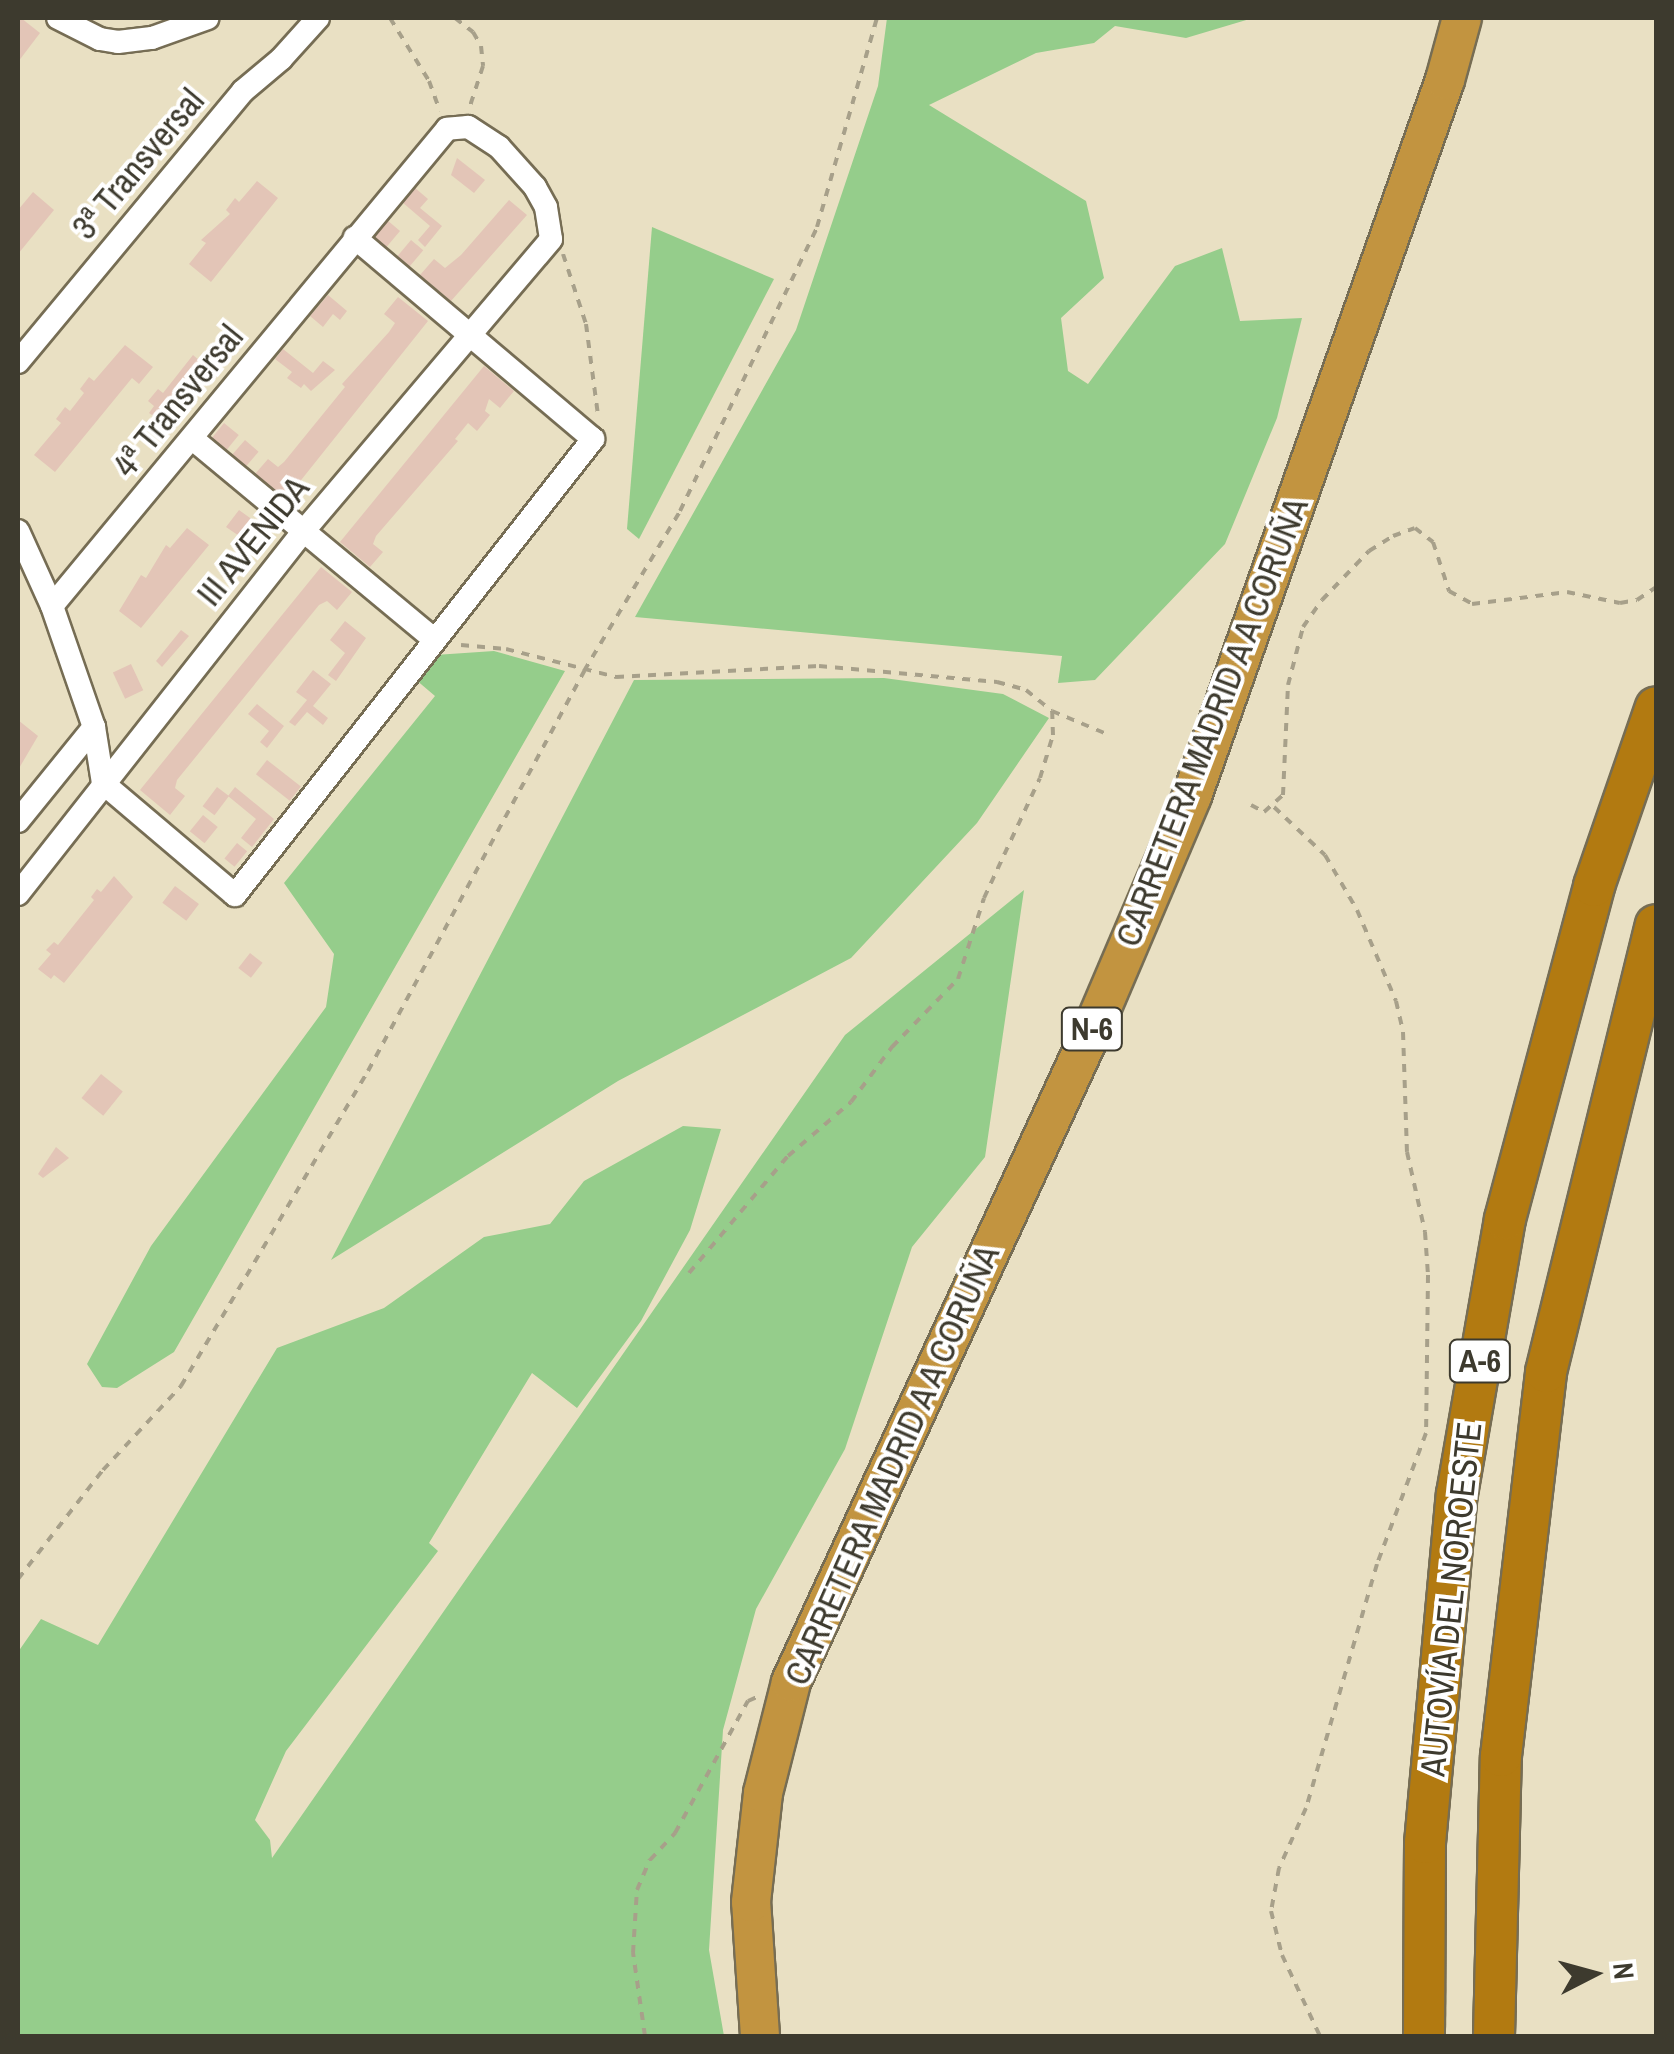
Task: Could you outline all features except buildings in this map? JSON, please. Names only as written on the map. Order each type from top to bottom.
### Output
[{"type":"highway","name":"CARRETERA MADRID A A CORUÑA","points":[[760,2036],[751,1902],[763,1793],[791,1682],[1094,1026],[1192,796],[1438,98],[1462,18]]},
{"type":"highway","name":"AUTOVÍA DEL NOROESTE","points":[[1424,2036],[1424,1843],[1455,1514],[1501,1238],[1594,886],[1656,707]]},
{"type":"highway","name":"AUTOVÍA DEL NOROESTE","points":[[1494,2036],[1501,1756],[1546,1372],[1656,925]]},
{"type":"street","points":[[58,18],[100,39],[152,38],[208,18]]},
{"type":"street","name":"3ª Transversal","points":[[18,362],[243,91],[318,18]]},
{"type":"street","points":[[453,129],[468,127],[498,148],[535,187],[546,207],[551,239]]},
{"type":"street","name":"4ª Transversal","points":[[52,606],[194,440],[355,238],[453,129]]},
{"type":"street","points":[[18,531],[52,606],[94,727],[103,783],[235,894],[593,438],[355,238]]},
{"type":"street","name":"III AVENIDA","points":[[18,894],[302,534],[551,239]]},
{"type":"street","points":[[194,440],[433,642]]},
{"type":"street","points":[[18,821],[94,727]]},
{"type":"path","points":[[390,18],[453,129]]},
{"type":"path","points":[[453,129],[476,94],[483,66],[473,32],[455,18]]},
{"type":"path","points":[[18,1579],[103,1470],[181,1386],[368,1072],[584,671],[680,511],[817,227],[877,18]]},
{"type":"path","points":[[551,239],[565,256],[586,324],[598,398],[593,438]]},
{"type":"path","points":[[1250,805],[1264,812],[1283,796],[1288,686],[1303,628],[1322,600],[1369,552],[1393,536],[1415,528],[1433,542],[1450,591],[1472,604],[1567,592],[1620,603],[1636,600],[1656,587]]},
{"type":"path","points":[[433,642],[506,649],[616,677],[819,666],[1012,686],[1026,690],[1052,712],[1109,735]]},
{"type":"path","points":[[689,1273],[788,1156],[851,1102],[892,1048],[958,980],[984,898],[1040,778],[1052,735],[1052,712]]},
{"type":"path","points":[[1274,806],[1325,855],[1356,910],[1396,1001],[1403,1032],[1406,1152],[1425,1232],[1428,1276],[1426,1433],[1377,1564],[1306,1808],[1279,1868],[1271,1911],[1282,1955],[1320,2036]]},
{"type":"path","points":[[645,2036],[633,1952],[637,1890],[650,1860],[675,1833],[748,1701],[791,1682]]},
{"type":"green space","points":[[887,18],[1253,18],[1186,38],[1115,26],[1094,43],[1036,53],[929,105],[1086,201],[1104,278],[1061,318],[1068,371],[1088,384],[1175,266],[1222,248],[1240,321],[1302,318],[1277,418],[1225,544],[1095,680],[1058,683],[1062,656],[635,617],[796,330],[878,86]]},
{"type":"green space","points":[[652,227],[774,279],[639,539],[627,529]]},
{"type":"green space","points":[[494,651],[565,671],[174,1352],[117,1388],[102,1387],[87,1364],[151,1246],[326,1007],[334,954],[284,883],[435,696],[415,679],[435,655]]},
{"type":"green space","points":[[884,678],[1003,694],[1049,718],[977,823],[851,958],[618,1081],[331,1260],[634,680]]},
{"type":"green space","points":[[1024,890],[985,1157],[912,1247],[845,1449],[756,1609],[723,1730],[709,1950],[724,2036],[18,2036],[18,1652],[41,1619],[98,1645],[277,1348],[384,1308],[484,1237],[550,1224],[584,1181],[683,1126],[721,1129],[690,1230],[641,1321],[577,1408],[532,1373],[429,1543],[438,1551],[286,1751],[255,1820],[270,1840],[272,1858],[845,1035]]}]
